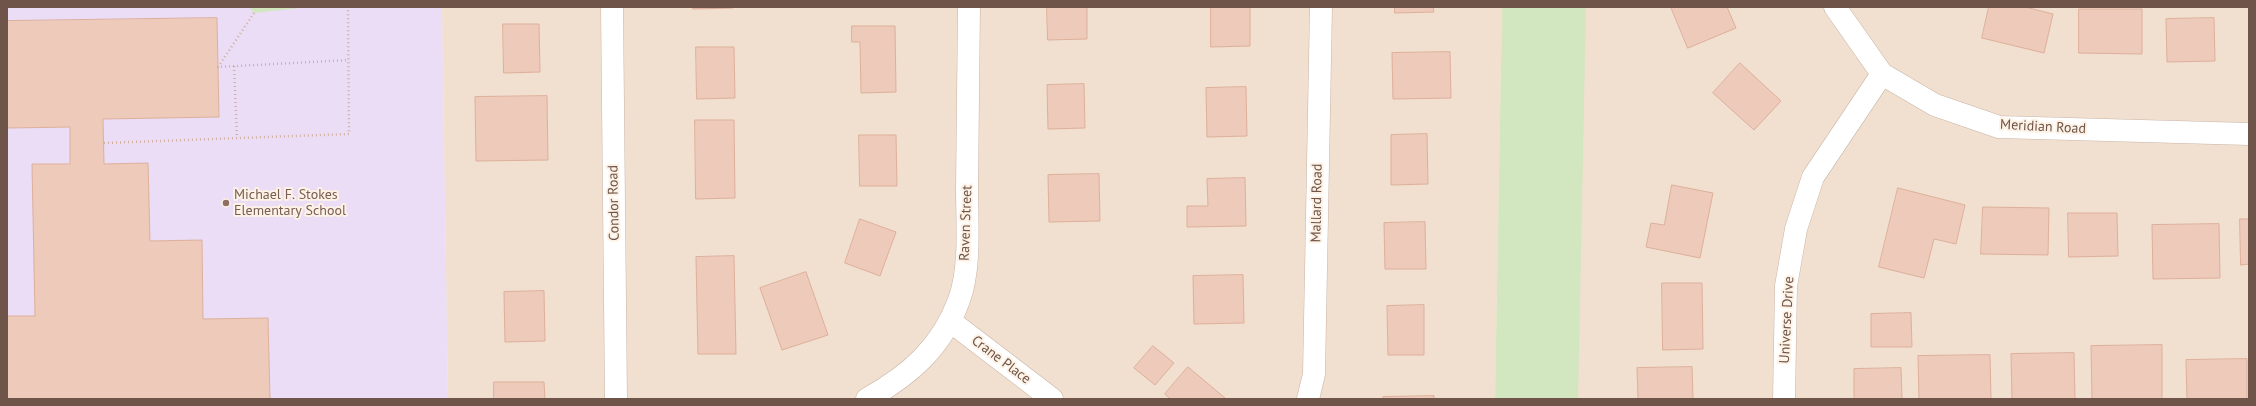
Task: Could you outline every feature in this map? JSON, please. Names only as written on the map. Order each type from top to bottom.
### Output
[{"type":"street","name":"Condor Road","points":[[612,7],[616,399]]},
{"type":"street","name":"Raven Street","points":[[867,399],[889,387],[917,366],[937,343],[950,322],[960,299],[965,272],[967,224],[969,7]]},
{"type":"street","name":"Mallard Road","points":[[1308,399],[1314,374],[1321,7]]},
{"type":"street","name":"Meridian Road","points":[[1835,7],[1882,74],[1934,105],[1999,127],[2249,134]]},
{"type":"street","name":"Universe Drive","points":[[1784,399],[1786,286],[1796,229],[1813,177],[1882,74]]},
{"type":"street","name":"Crane Place","points":[[950,322],[1052,399]]},
{"type":"path","points":[[104,143],[349,134],[348,7]]},
{"type":"path","points":[[254,13],[218,67],[348,60]]},
{"type":"path","points":[[234,66],[237,138]]},
{"type":"shaded area","name":"Michael F. Stokes Elementary School","points":[[7,7],[442,7],[448,399],[7,399]]},
{"type":"shaded area","points":[[442,7],[1502,7],[1495,399],[448,399]]},
{"type":"shaded area","points":[[1577,7],[2249,7],[2249,399],[1571,399]]},
{"type":"green space","points":[[249,7],[310,7],[254,13]]},
{"type":"green space","points":[[1502,7],[1586,7],[1578,399],[1495,399]]},
{"type":"building","points":[[693,7],[733,7],[733,8],[693,9]]},
{"type":"building","points":[[1047,7],[1087,7],[1087,39],[1048,40]]},
{"type":"building","points":[[1211,7],[1250,7],[1250,46],[1211,47]]},
{"type":"building","points":[[1395,7],[1433,7],[1434,12],[1395,13]]},
{"type":"building","points":[[1671,7],[1727,7],[1736,28],[1688,48]]},
{"type":"building","points":[[1989,7],[2025,7],[2053,14],[2044,53],[1982,38]]},
{"type":"building","points":[[2079,9],[2142,9],[2142,54],[2079,53]]},
{"type":"building","points":[[217,18],[219,117],[103,119],[104,164],[148,163],[150,241],[202,240],[203,319],[268,318],[270,399],[7,399],[7,316],[35,316],[32,164],[70,164],[70,127],[7,128],[7,21]]},
{"type":"building","points":[[2214,18],[2215,61],[2167,62],[2166,19]]},
{"type":"building","points":[[503,24],[539,24],[540,72],[504,73]]},
{"type":"building","points":[[852,26],[895,26],[896,92],[861,93],[860,42],[852,42]]},
{"type":"building","points":[[696,47],[734,47],[735,98],[697,99]]},
{"type":"building","points":[[1450,52],[1451,98],[1393,99],[1392,53]]},
{"type":"building","points":[[1740,63],[1781,101],[1754,130],[1713,93]]},
{"type":"building","points":[[1084,84],[1085,128],[1048,129],[1047,85]]},
{"type":"building","points":[[1246,87],[1247,136],[1207,137],[1206,88]]},
{"type":"building","points":[[547,96],[548,160],[476,161],[475,97]]},
{"type":"building","points":[[695,120],[734,120],[735,198],[696,199]]},
{"type":"building","points":[[1427,134],[1428,184],[1391,185],[1391,135]]},
{"type":"building","points":[[859,135],[896,135],[897,186],[860,186]]},
{"type":"building","points":[[1099,174],[1100,221],[1049,222],[1048,175]]},
{"type":"building","points":[[1245,178],[1246,226],[1187,227],[1187,206],[1208,206],[1207,179]]},
{"type":"building","points":[[1672,185],[1713,193],[1700,258],[1646,247],[1651,223],[1664,225]]},
{"type":"building","points":[[1898,188],[1965,205],[1956,244],[1934,239],[1924,278],[1879,267]]},
{"type":"building","points":[[1983,207],[2049,208],[2048,255],[1981,254]]},
{"type":"building","points":[[2068,213],[2117,213],[2118,256],[2069,257]]},
{"type":"building","points":[[860,219],[896,232],[880,276],[845,263]]},
{"type":"building","points":[[2240,219],[2249,219],[2249,264],[2241,265]]},
{"type":"building","points":[[1425,222],[1426,269],[1385,269],[1384,223]]},
{"type":"building","points":[[2219,224],[2220,278],[2153,279],[2152,225]]},
{"type":"building","points":[[734,256],[736,354],[698,354],[696,257]]},
{"type":"building","points":[[806,272],[828,335],[782,350],[760,288]]},
{"type":"building","points":[[1243,275],[1244,323],[1194,324],[1193,276]]},
{"type":"building","points":[[1662,283],[1702,283],[1703,349],[1663,350]]},
{"type":"building","points":[[544,291],[545,341],[505,342],[504,292]]},
{"type":"building","points":[[1424,305],[1424,355],[1388,355],[1387,306]]},
{"type":"building","points":[[1911,313],[1912,347],[1871,347],[1871,314]]},
{"type":"building","points":[[2162,345],[2162,399],[2092,399],[2091,346]]},
{"type":"building","points":[[1153,346],[1174,363],[1155,385],[1134,368]]},
{"type":"building","points":[[2074,353],[2075,399],[2012,399],[2011,354]]},
{"type":"building","points":[[1990,355],[1991,399],[1919,399],[1918,356]]},
{"type":"building","points":[[2247,359],[2247,399],[2187,399],[2186,360]]},
{"type":"building","points":[[1188,367],[1225,398],[1170,399],[1165,394]]},
{"type":"building","points":[[1692,367],[1693,399],[1638,399],[1637,368]]},
{"type":"building","points":[[1901,368],[1902,399],[1854,399],[1854,369]]},
{"type":"building","points":[[494,382],[544,382],[545,399],[494,399]]},
{"type":"building","points":[[1434,396],[1434,399],[1383,399],[1383,397]]},
{"type":"place","name":"Michael F. Stokes Elementary School","points":[[226,203]]}]
